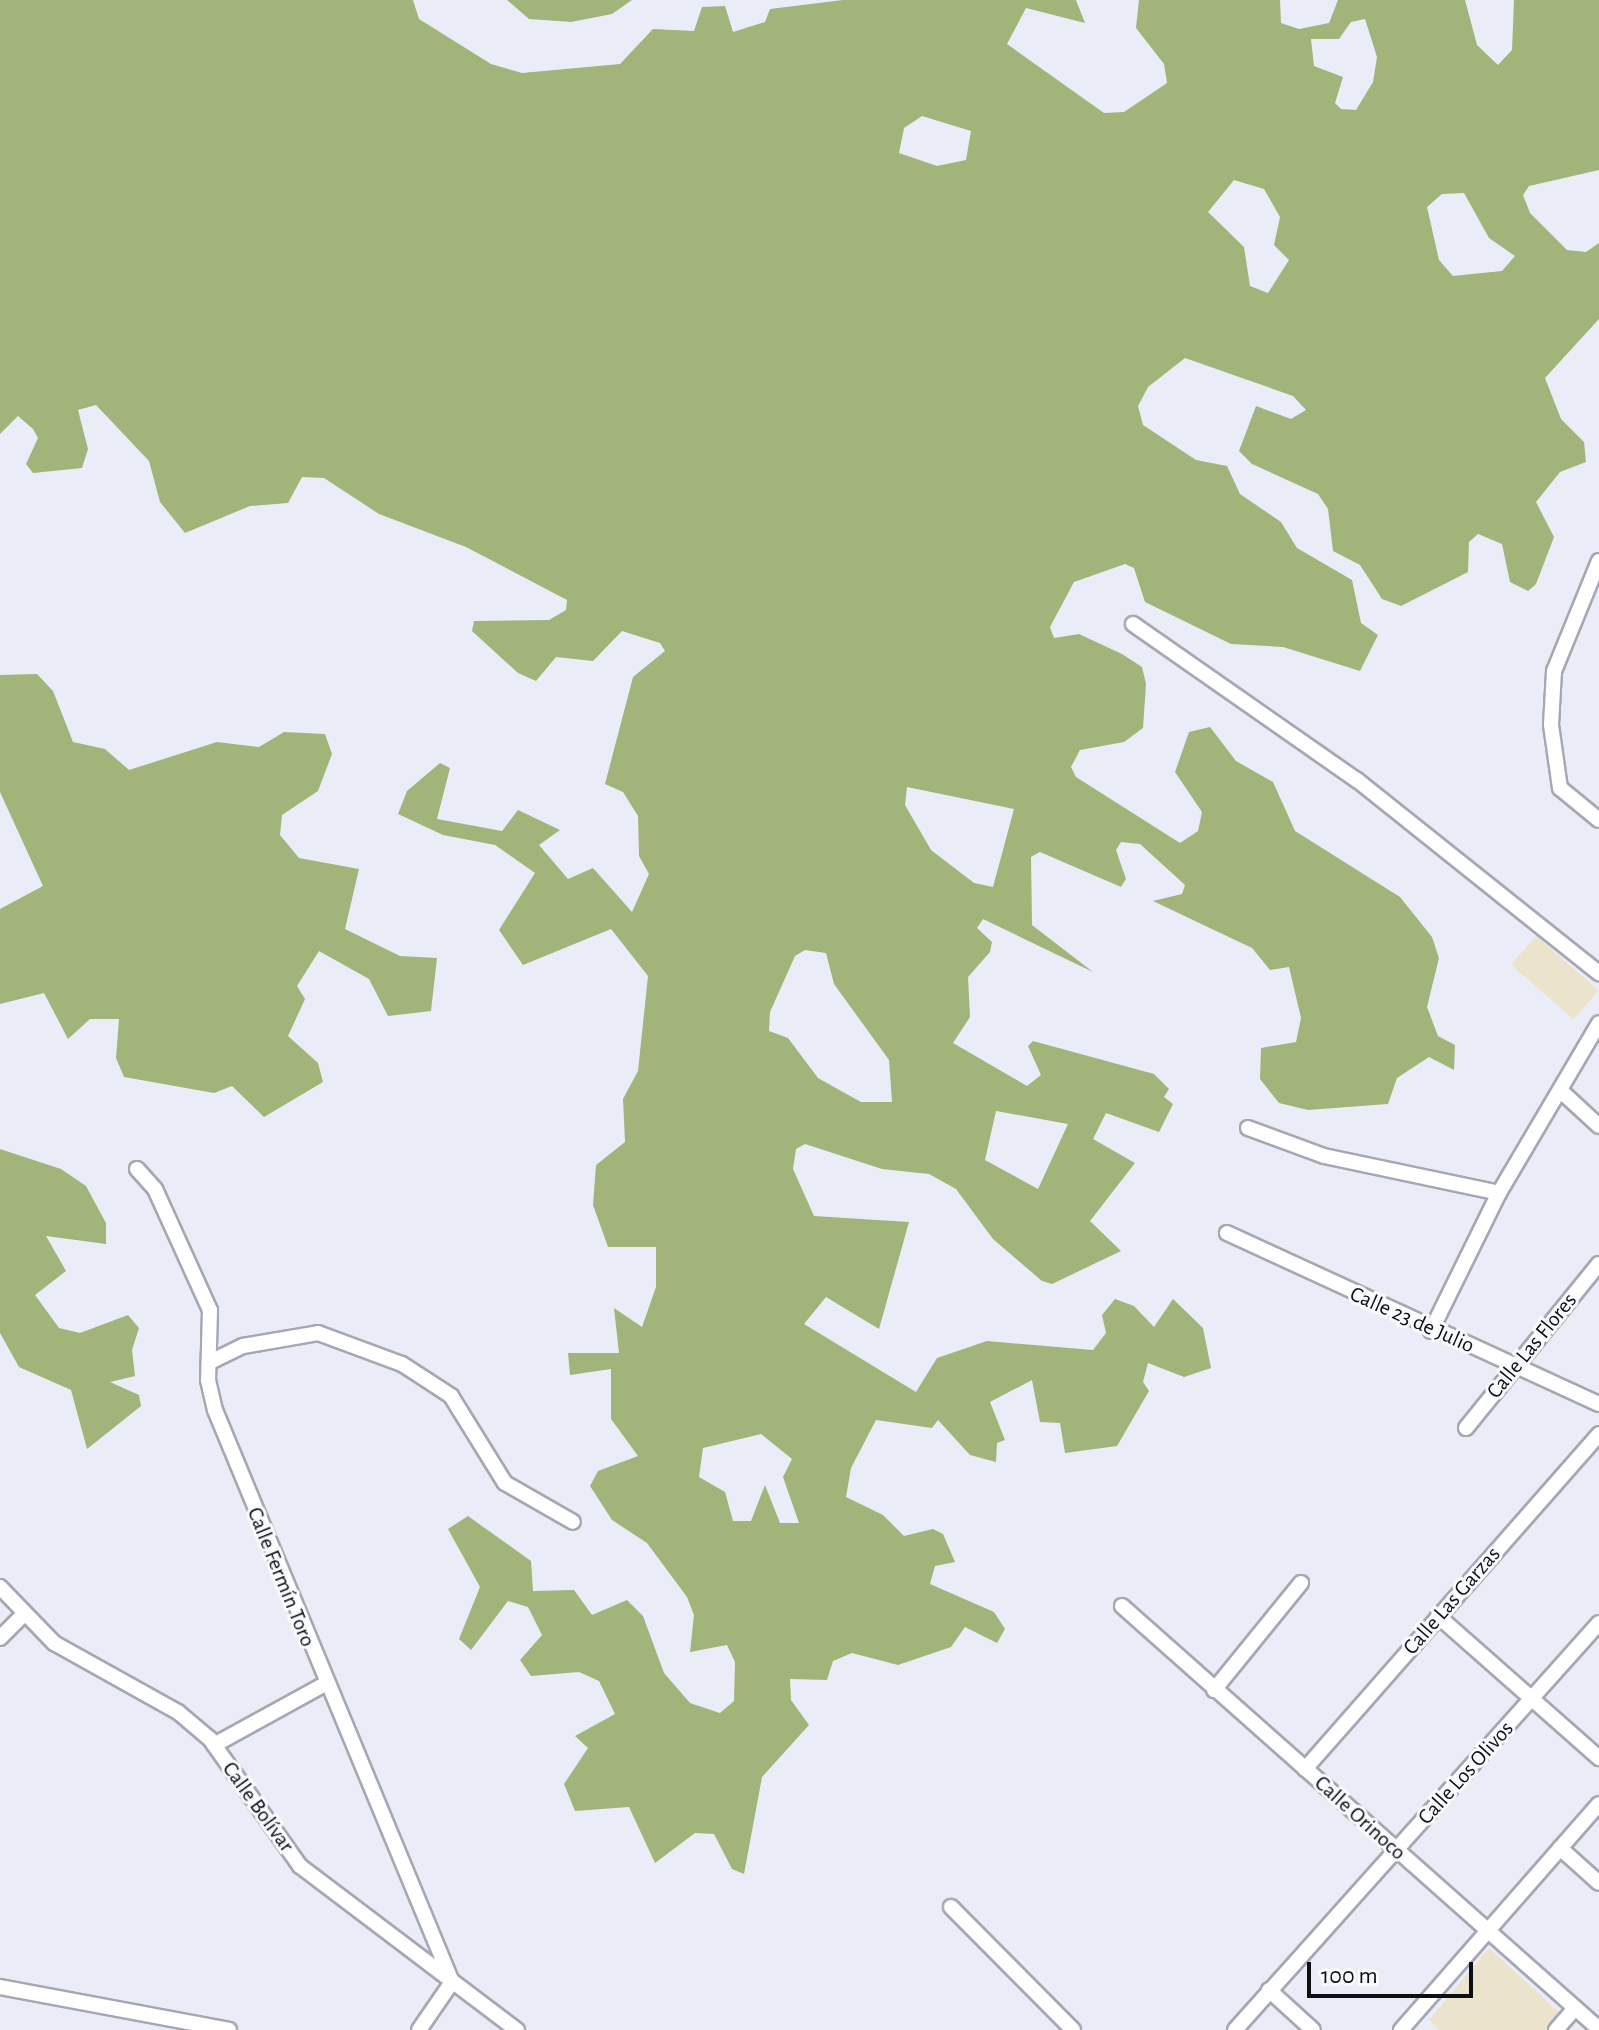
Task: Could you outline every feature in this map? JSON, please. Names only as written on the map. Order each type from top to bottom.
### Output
[{"type":"street","points":[[1599,561],[1554,671],[1551,725],[1560,788],[1599,820]]},
{"type":"street","points":[[1133,624],[1333,762],[1599,973]]},
{"type":"street","points":[[1431,1331],[1499,1193],[1562,1092],[1599,1023]]},
{"type":"street","points":[[1562,1092],[1599,1126]]},
{"type":"street","points":[[1248,1128],[1324,1156],[1499,1193]]},
{"type":"street","name":"Calle Fermín Toro","points":[[137,1169],[155,1189],[210,1310],[210,1362],[215,1410],[325,1684],[452,1982]]},
{"type":"street","name":"Calle 23 de Julio","points":[[1227,1233],[1431,1331],[1599,1404]]},
{"type":"street","name":"Calle Las Flores","points":[[1466,1428],[1599,1264]]},
{"type":"street","points":[[210,1362],[243,1346],[318,1333],[402,1364],[451,1396],[505,1483],[573,1522]]},
{"type":"street","name":"Calle Las Garzas","points":[[1305,1769],[1599,1434]]},
{"type":"street","points":[[1214,1690],[1301,1583]]},
{"type":"street","name":"Calle Bolívar","points":[[0,1587],[54,1643],[178,1712],[214,1745],[300,1866],[517,2030]]},
{"type":"street","name":"Calle Orinoco","points":[[1122,1606],[1599,2029]]},
{"type":"street","points":[[0,1638],[24,1614]]},
{"type":"street","points":[[1438,1616],[1599,1758]]},
{"type":"street","name":"Calle Los Olivos","points":[[1235,2030],[1599,1623]]},
{"type":"street","points":[[214,1745],[325,1684]]},
{"type":"street","points":[[1401,2030],[1599,1804]]},
{"type":"street","points":[[1560,1848],[1599,1883]]},
{"type":"street","points":[[951,1907],[1073,2030]]},
{"type":"street","points":[[419,2030],[452,1982]]},
{"type":"street","points":[[0,1987],[165,2024],[229,2030]]},
{"type":"street","points":[[1269,1990],[1313,2030]]},
{"type":"street","points":[[1556,2030],[1575,2008]]},
{"type":"shaded area","points":[[1536,936],[1599,990],[1574,1019],[1511,965]]},
{"type":"shaded area","points":[[1489,1948],[1560,2013],[1545,2030],[1439,2030],[1429,2020]]},
{"type":"green space","points":[[0,0],[413,0],[419,19],[491,64],[522,73],[620,64],[653,29],[694,31],[702,7],[725,6],[733,32],[765,22],[770,9],[843,0],[1076,0],[1085,23],[1026,8],[1007,44],[1104,113],[1124,112],[1167,83],[1164,64],[1136,28],[1139,0],[1280,0],[1281,23],[1299,29],[1329,23],[1338,0],[1465,0],[1477,45],[1498,65],[1512,50],[1514,0],[1599,0],[1599,170],[1529,186],[1523,195],[1530,213],[1567,250],[1586,252],[1599,243],[1599,319],[1545,378],[1561,419],[1584,442],[1586,462],[1560,472],[1536,502],[1554,537],[1536,584],[1528,591],[1510,582],[1502,544],[1478,534],[1469,542],[1468,572],[1401,606],[1382,599],[1360,565],[1333,551],[1328,509],[1318,494],[1252,464],[1239,451],[1256,406],[1291,419],[1306,410],[1293,396],[1185,358],[1148,387],[1138,406],[1143,425],[1196,460],[1227,466],[1240,494],[1281,522],[1297,548],[1352,580],[1361,623],[1378,635],[1360,671],[1283,647],[1231,644],[1145,602],[1134,568],[1125,564],[1074,582],[1050,627],[1054,638],[1079,634],[1122,654],[1142,667],[1146,684],[1143,728],[1124,742],[1080,750],[1071,767],[1076,777],[1180,843],[1198,831],[1202,812],[1175,772],[1189,732],[1210,727],[1236,761],[1273,782],[1295,831],[1400,897],[1432,937],[1439,958],[1427,1007],[1438,1036],[1455,1045],[1454,1070],[1429,1057],[1397,1078],[1388,1104],[1308,1110],[1279,1103],[1260,1079],[1261,1048],[1296,1042],[1301,1018],[1289,967],[1270,970],[1252,948],[1153,901],[1182,894],[1185,885],[1140,844],[1121,842],[1116,850],[1126,879],[1121,887],[1040,852],[1031,857],[1032,925],[1093,972],[983,919],[977,928],[992,942],[990,952],[968,977],[970,1017],[953,1043],[1027,1086],[1041,1075],[1028,1046],[1033,1041],[1154,1074],[1169,1089],[1164,1097],[1173,1104],[1159,1132],[1106,1113],[1093,1139],[1135,1163],[1090,1221],[1121,1251],[1052,1284],[1042,1281],[993,1239],[956,1189],[929,1174],[882,1169],[805,1144],[796,1149],[793,1169],[814,1216],[909,1222],[879,1329],[826,1297],[804,1324],[916,1392],[937,1358],[987,1341],[1093,1350],[1106,1333],[1102,1315],[1115,1299],[1134,1306],[1154,1327],[1173,1299],[1203,1328],[1211,1368],[1184,1377],[1148,1363],[1143,1382],[1149,1391],[1117,1446],[1065,1453],[1060,1423],[1040,1422],[1032,1380],[990,1402],[1005,1440],[997,1443],[996,1462],[970,1455],[938,1420],[932,1428],[876,1420],[851,1468],[846,1497],[883,1515],[904,1536],[933,1529],[943,1534],[955,1562],[935,1566],[930,1584],[994,1612],[1005,1629],[997,1643],[965,1627],[951,1647],[898,1665],[852,1653],[833,1661],[827,1680],[790,1679],[791,1700],[809,1725],[762,1777],[744,1874],[732,1869],[714,1834],[695,1833],[655,1863],[629,1807],[575,1811],[564,1784],[588,1748],[575,1736],[615,1714],[599,1681],[579,1672],[531,1676],[520,1660],[542,1635],[528,1607],[508,1601],[471,1650],[459,1639],[480,1587],[448,1529],[468,1516],[531,1561],[533,1591],[574,1590],[592,1615],[627,1600],[643,1616],[664,1673],[690,1703],[720,1713],[734,1701],[735,1662],[727,1645],[690,1652],[694,1615],[687,1597],[647,1543],[612,1520],[590,1486],[598,1471],[638,1456],[611,1419],[611,1369],[570,1375],[568,1353],[619,1353],[614,1308],[642,1327],[656,1287],[656,1247],[608,1247],[593,1205],[596,1165],[625,1142],[623,1099],[638,1071],[648,976],[611,929],[523,965],[499,930],[535,873],[495,845],[443,835],[398,814],[407,791],[440,763],[450,768],[437,819],[502,831],[518,810],[560,830],[539,845],[568,879],[593,868],[632,912],[649,874],[639,856],[638,816],[623,792],[605,784],[633,677],[665,651],[660,643],[622,631],[593,661],[556,657],[536,681],[518,673],[472,631],[474,621],[549,620],[566,610],[567,600],[466,547],[379,514],[324,478],[302,477],[288,503],[250,506],[185,533],[160,502],[149,461],[96,405],[78,410],[88,449],[82,468],[33,473],[26,464],[38,438],[18,416],[0,434]],"holes":[[[1365,19],[1377,57],[1373,82],[1356,110],[1341,109],[1335,103],[1343,77],[1314,66],[1311,39],[1339,39],[1351,22]],[[922,116],[971,131],[966,160],[937,166],[899,153],[904,128]],[[1234,180],[1264,189],[1280,217],[1274,245],[1289,260],[1268,293],[1250,286],[1244,247],[1208,212]],[[1464,193],[1489,238],[1515,256],[1502,271],[1453,276],[1439,260],[1427,207],[1442,194]],[[907,787],[1014,809],[993,887],[974,883],[931,850],[905,805]],[[805,950],[826,953],[834,984],[889,1060],[892,1102],[861,1102],[818,1078],[788,1038],[769,1031],[770,1012],[795,956]],[[996,1111],[1068,1124],[1038,1189],[985,1160]],[[761,1434],[792,1459],[783,1477],[799,1523],[780,1523],[765,1485],[751,1521],[733,1521],[725,1492],[699,1477],[703,1448]]]},
{"type":"green space","points":[[507,0],[632,0],[612,14],[571,22],[529,19]]},
{"type":"green space","points":[[37,674],[53,691],[73,742],[105,749],[129,770],[217,742],[259,747],[284,732],[325,734],[332,754],[318,791],[282,815],[280,835],[299,858],[359,869],[345,929],[400,956],[437,958],[431,1011],[388,1016],[369,979],[319,951],[297,986],[305,999],[288,1036],[318,1063],[323,1082],[264,1117],[232,1086],[214,1093],[124,1077],[116,1058],[119,1019],[90,1019],[68,1039],[44,993],[0,1004],[0,909],[43,886],[0,792],[0,675]]},
{"type":"green space","points":[[0,1149],[61,1169],[86,1186],[106,1223],[106,1244],[46,1236],[66,1271],[35,1295],[59,1328],[80,1333],[128,1315],[139,1328],[132,1350],[135,1376],[110,1382],[139,1395],[141,1406],[87,1449],[71,1390],[19,1367],[0,1333]]}]
